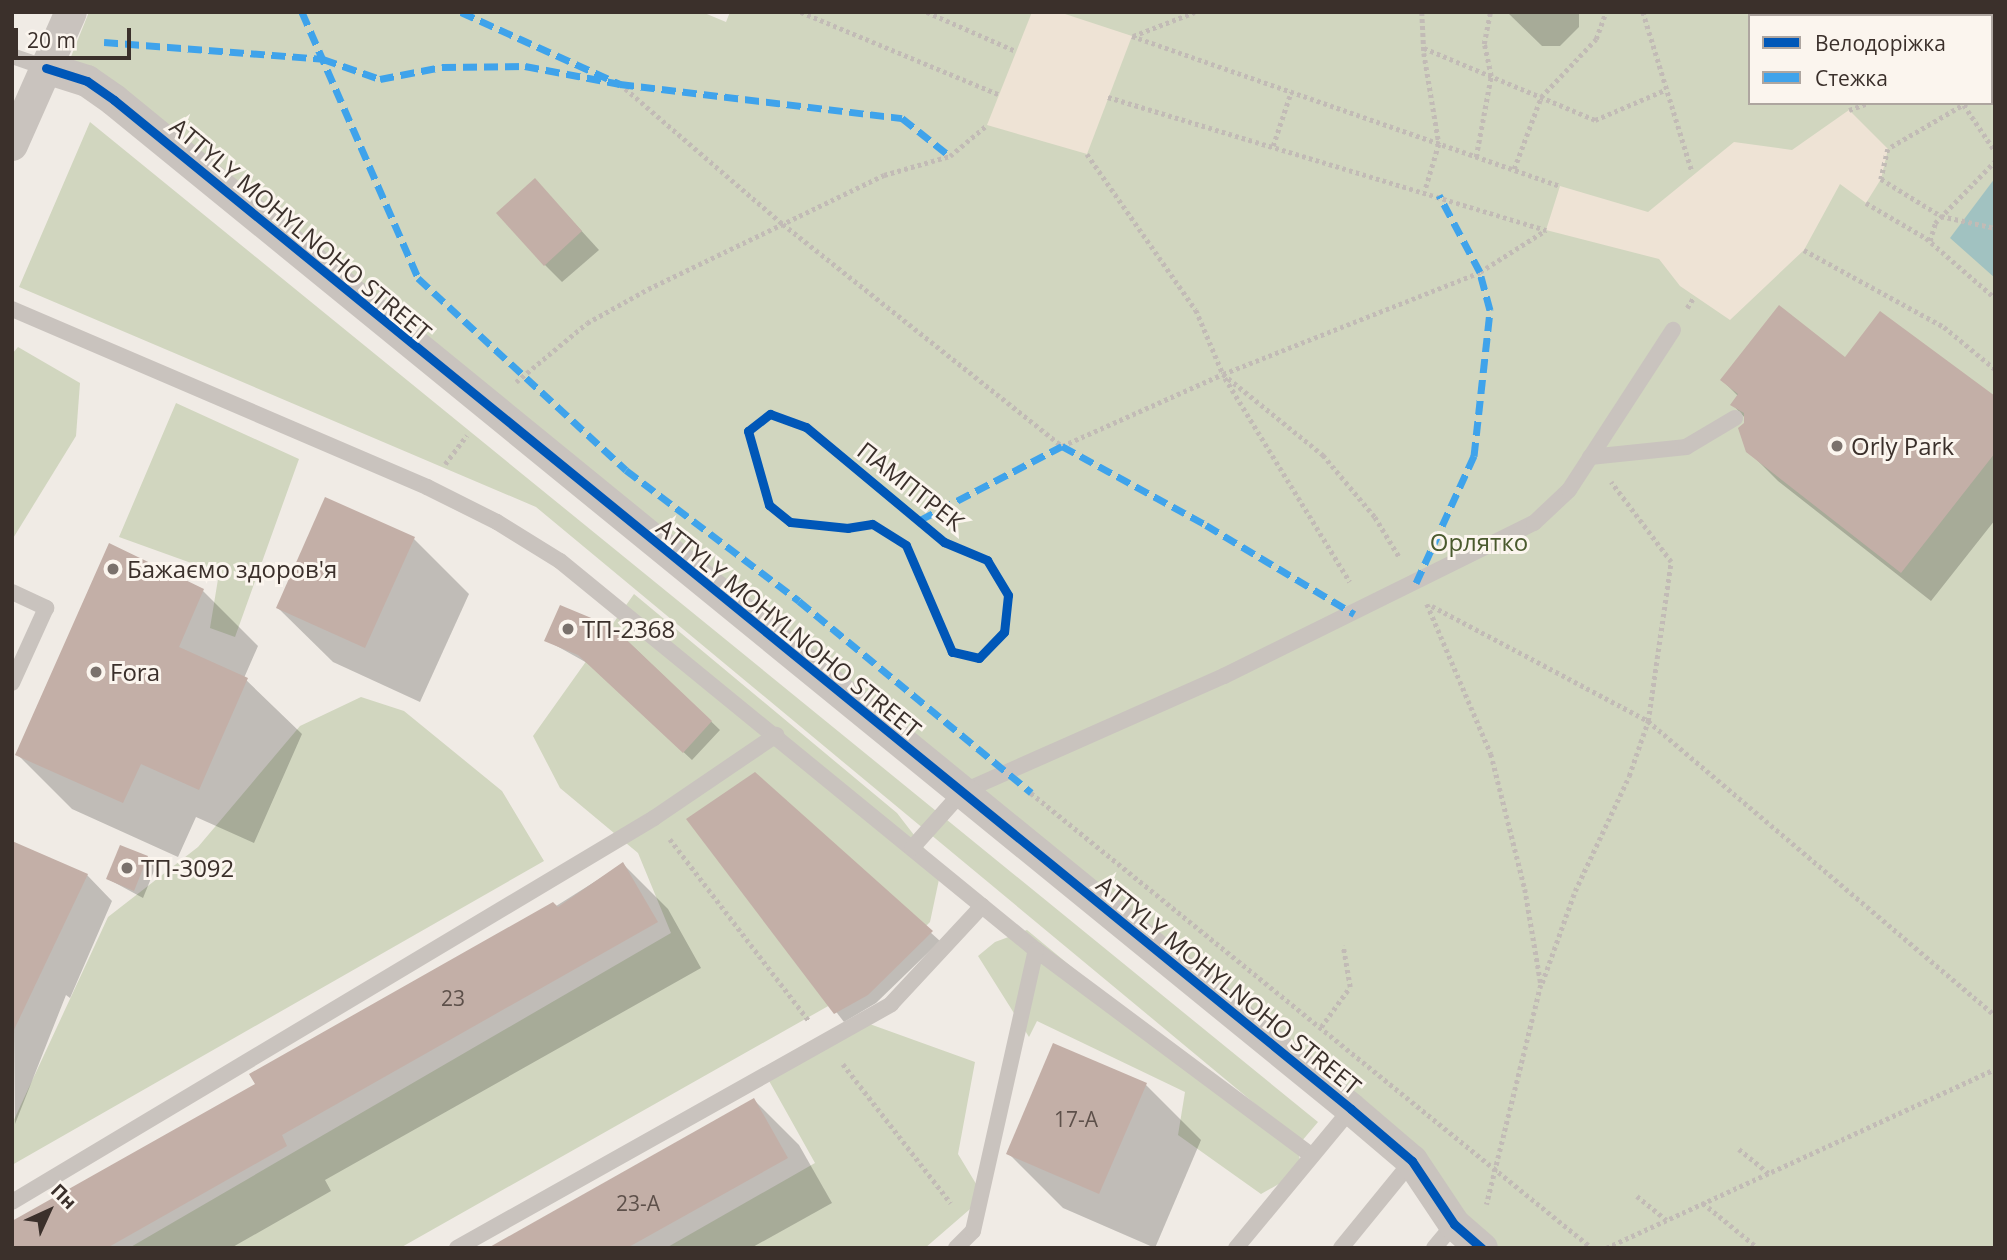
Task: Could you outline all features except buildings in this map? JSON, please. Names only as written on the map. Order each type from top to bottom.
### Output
[{"type":"street","points":[[12,145],[71,12]]},
{"type":"street","name":"ATTYLY MOHYLNOHO STREET","points":[[46,68],[87,82],[114,100],[488,409],[1350,1109],[1412,1161],[1444,1236],[1482,1248]]},
{"type":"lane","points":[[12,56],[46,68]]},
{"type":"lane","points":[[12,309],[427,487],[497,522],[560,561],[1036,950],[1312,1156]]},
{"type":"lane","points":[[912,848],[962,792],[1367,608],[1534,523],[1569,490],[1673,330]]},
{"type":"lane","points":[[1590,457],[1686,447],[1735,418]]},
{"type":"lane","points":[[12,592],[46,608],[12,684]]},
{"type":"lane","points":[[12,1202],[642,825],[776,735]]},
{"type":"lane","points":[[457,1248],[823,1038],[891,1004],[982,906]]},
{"type":"lane","points":[[956,1248],[973,1231],[1036,950]]},
{"type":"lane","points":[[1236,1248],[1350,1109]]},
{"type":"lane","points":[[1341,1248],[1412,1161]]},
{"type":"path","points":[[801,12],[1000,95]]},
{"type":"path","points":[[927,12],[1016,51]]},
{"type":"path","points":[[1195,12],[1132,36],[1560,186]]},
{"type":"path","points":[[1422,12],[1424,48],[1439,144],[1425,191]]},
{"type":"path","points":[[1476,157],[1492,76],[1484,44],[1490,12]]},
{"type":"path","points":[[1514,170],[1541,97],[1596,39],[1606,12]]},
{"type":"path","points":[[1643,12],[1692,171]]},
{"type":"path","points":[[1424,48],[1595,120],[1665,90]]},
{"type":"path","points":[[620,84],[783,223],[1062,446],[1223,374],[1480,272],[1546,230],[1425,191],[1108,97]]},
{"type":"path","points":[[1273,146],[1291,92]]},
{"type":"path","points":[[1855,105],[1849,110],[1863,105]]},
{"type":"path","points":[[1964,105],[1888,149],[1881,179],[1941,216],[1995,228]]},
{"type":"path","points":[[1967,105],[1995,151]]},
{"type":"path","points":[[427,487],[488,409],[587,323],[884,175],[950,156],[987,125]]},
{"type":"path","points":[[1087,154],[1196,310],[1223,374],[1367,608]]},
{"type":"path","points":[[1930,241],[1941,216],[1995,161]]},
{"type":"path","points":[[1866,203],[1930,241],[1995,298]]},
{"type":"path","points":[[1804,250],[1944,327],[1995,369]]},
{"type":"path","points":[[1223,374],[1323,455],[1375,517],[1427,603],[1491,754],[1525,889],[1541,985]]},
{"type":"path","points":[[1494,1172],[1541,985],[1575,891],[1629,776],[1648,721],[1671,562],[1590,457]]},
{"type":"path","points":[[1427,603],[1648,721],[1995,1015]]},
{"type":"path","points":[[1031,792],[1321,1027],[1494,1172],[1592,1248]]},
{"type":"path","points":[[1321,1027],[1350,987],[1343,946]]},
{"type":"path","points":[[1606,1248],[1995,1069]]},
{"type":"path","points":[[1740,1149],[1769,1173]]},
{"type":"path","points":[[1637,1196],[1667,1220]]},
{"type":"path","points":[[1703,1203],[1758,1248]]},
{"type":"green space","name":"Орлятко","points":[[89,12],[702,12],[726,22],[730,12],[1995,12],[1995,1248],[1487,1248],[1415,1158],[66,69]]},
{"type":"green space","points":[[90,122],[1318,1122],[1301,1142],[536,507],[19,287]]},
{"type":"green space","points":[[18,347],[80,383],[76,436],[12,540],[12,354]]},
{"type":"green space","points":[[176,403],[299,459],[235,637],[210,628],[219,573],[119,537]]},
{"type":"green space","points":[[634,594],[897,813],[941,870],[930,922],[869,983],[400,1248],[129,1248],[671,933],[638,853],[560,788],[533,736]]},
{"type":"green space","points":[[361,697],[404,711],[502,791],[544,861],[12,1165],[12,1124],[108,917],[198,847],[300,726]]},
{"type":"green space","points":[[1027,930],[1299,1155],[1302,1171],[1261,1194],[1178,1135],[1185,1092],[1037,1021],[1029,1037],[978,956],[995,942]]},
{"type":"green space","points":[[853,1018],[975,1062],[958,1154],[984,1197],[925,1248],[666,1248],[815,1163],[768,1079]]},
{"type":"shaded area","points":[[1032,12],[1059,12],[1132,36],[1087,154],[987,125]]},
{"type":"shaded area","points":[[1849,110],[1888,149],[1881,179],[1866,203],[1840,184],[1804,250],[1730,320],[1680,286],[1659,259],[1546,230],[1560,186],[1648,212],[1734,142],[1792,150]]},
{"type":"water","points":[[1995,178],[1995,278],[1950,238]]},
{"type":"marked path","points":[[302,12],[418,278],[626,470],[799,601],[1031,792]]},
{"type":"marked path","points":[[461,12],[620,84],[902,118],[950,156]]},
{"type":"marked path","points":[[104,42],[323,59],[380,79],[442,67],[525,66],[620,84]]},
{"type":"marked path","points":[[1416,583],[1474,456],[1490,310],[1480,272],[1439,195]]},
{"type":"marked path","points":[[920,520],[1062,446],[1206,525],[1354,614]]},
{"type":"cycle path","points":[[46,68],[87,81],[114,100],[1351,1109],[1412,1161],[1454,1224],[1482,1248]]},
{"type":"cycle path","name":"ПАМПТРЕК","points":[[770,414],[806,427],[944,542],[987,560],[1008,595],[1004,632],[979,658],[952,652],[906,545],[872,524],[848,528],[790,522],[769,505],[748,431],[770,414]]},
{"type":"place","name":"Orly Park","points":[[1837,446]]},
{"type":"place","name":"Бажаємо здоров'я","points":[[113,569]]},
{"type":"place","name":"ТП-2368","points":[[568,629]]},
{"type":"place","name":"Fora","points":[[96,672]]},
{"type":"place","name":"ТП-3092","points":[[127,868]]}]
